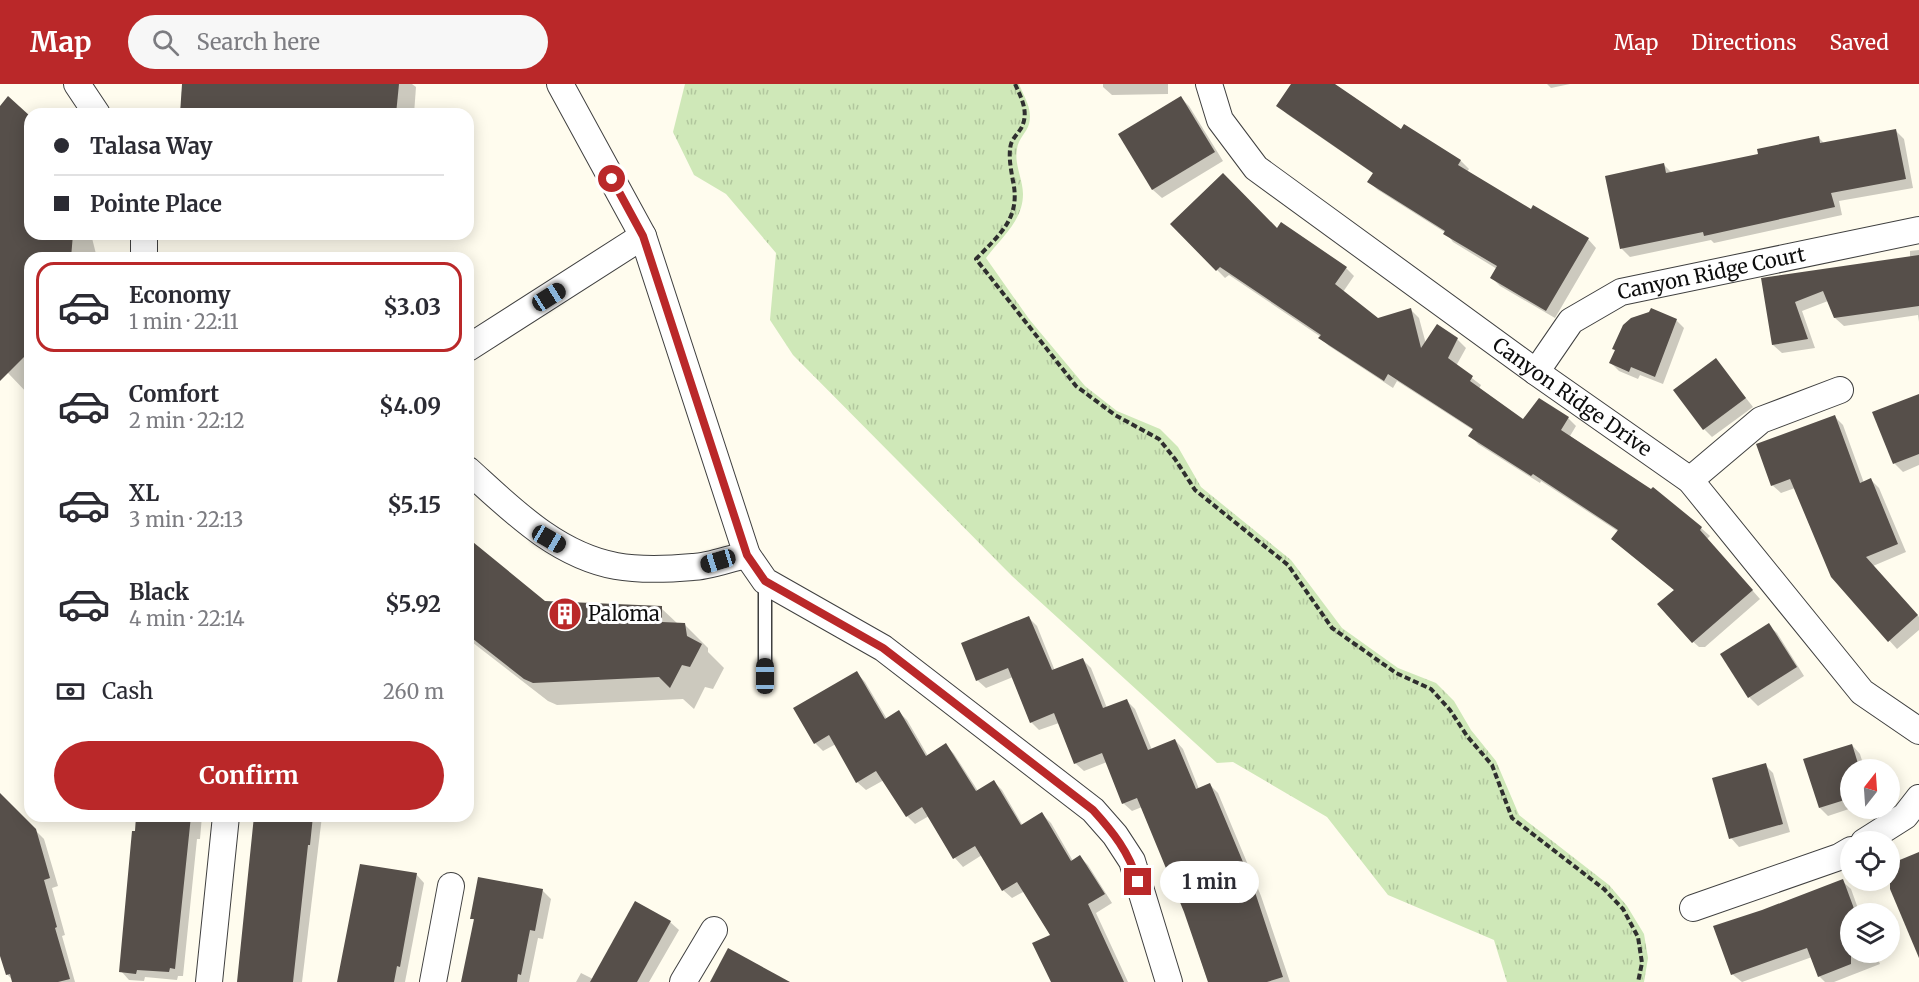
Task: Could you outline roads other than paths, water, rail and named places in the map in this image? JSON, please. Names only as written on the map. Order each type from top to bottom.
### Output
[{"type":"street","points":[[77,84],[93,108]]},
{"type":"street","points":[[560,84],[643,236],[747,555],[765,581],[883,648],[1093,810],[1115,835],[1132,861],[1169,982]]},
{"type":"street","name":"Canyon Ridge Drive","points":[[1209,84],[1220,120],[1256,168],[1536,372],[1690,480],[1862,692],[1919,731]]},
{"type":"street","name":"Canyon Ridge Court","points":[[1536,372],[1571,321],[1621,292],[1919,230]]},
{"type":"street","points":[[474,344],[643,236]]},
{"type":"street","points":[[1690,480],[1761,420],[1840,390]]},
{"type":"street","points":[[474,475],[549,539],[568,550],[600,562],[627,567],[696,567],[747,555]]},
{"type":"street","points":[[1881,831],[1905,816],[1919,798]]},
{"type":"street","points":[[209,982],[225,822]]},
{"type":"street","points":[[1693,908],[1840,856]]},
{"type":"street","points":[[433,982],[451,886]]},
{"type":"street","points":[[684,982],[714,930]]},
{"type":"lane","points":[[765,581],[765,676]]},
{"type":"place","name":"Paloma","points":[[565,614]]}]
